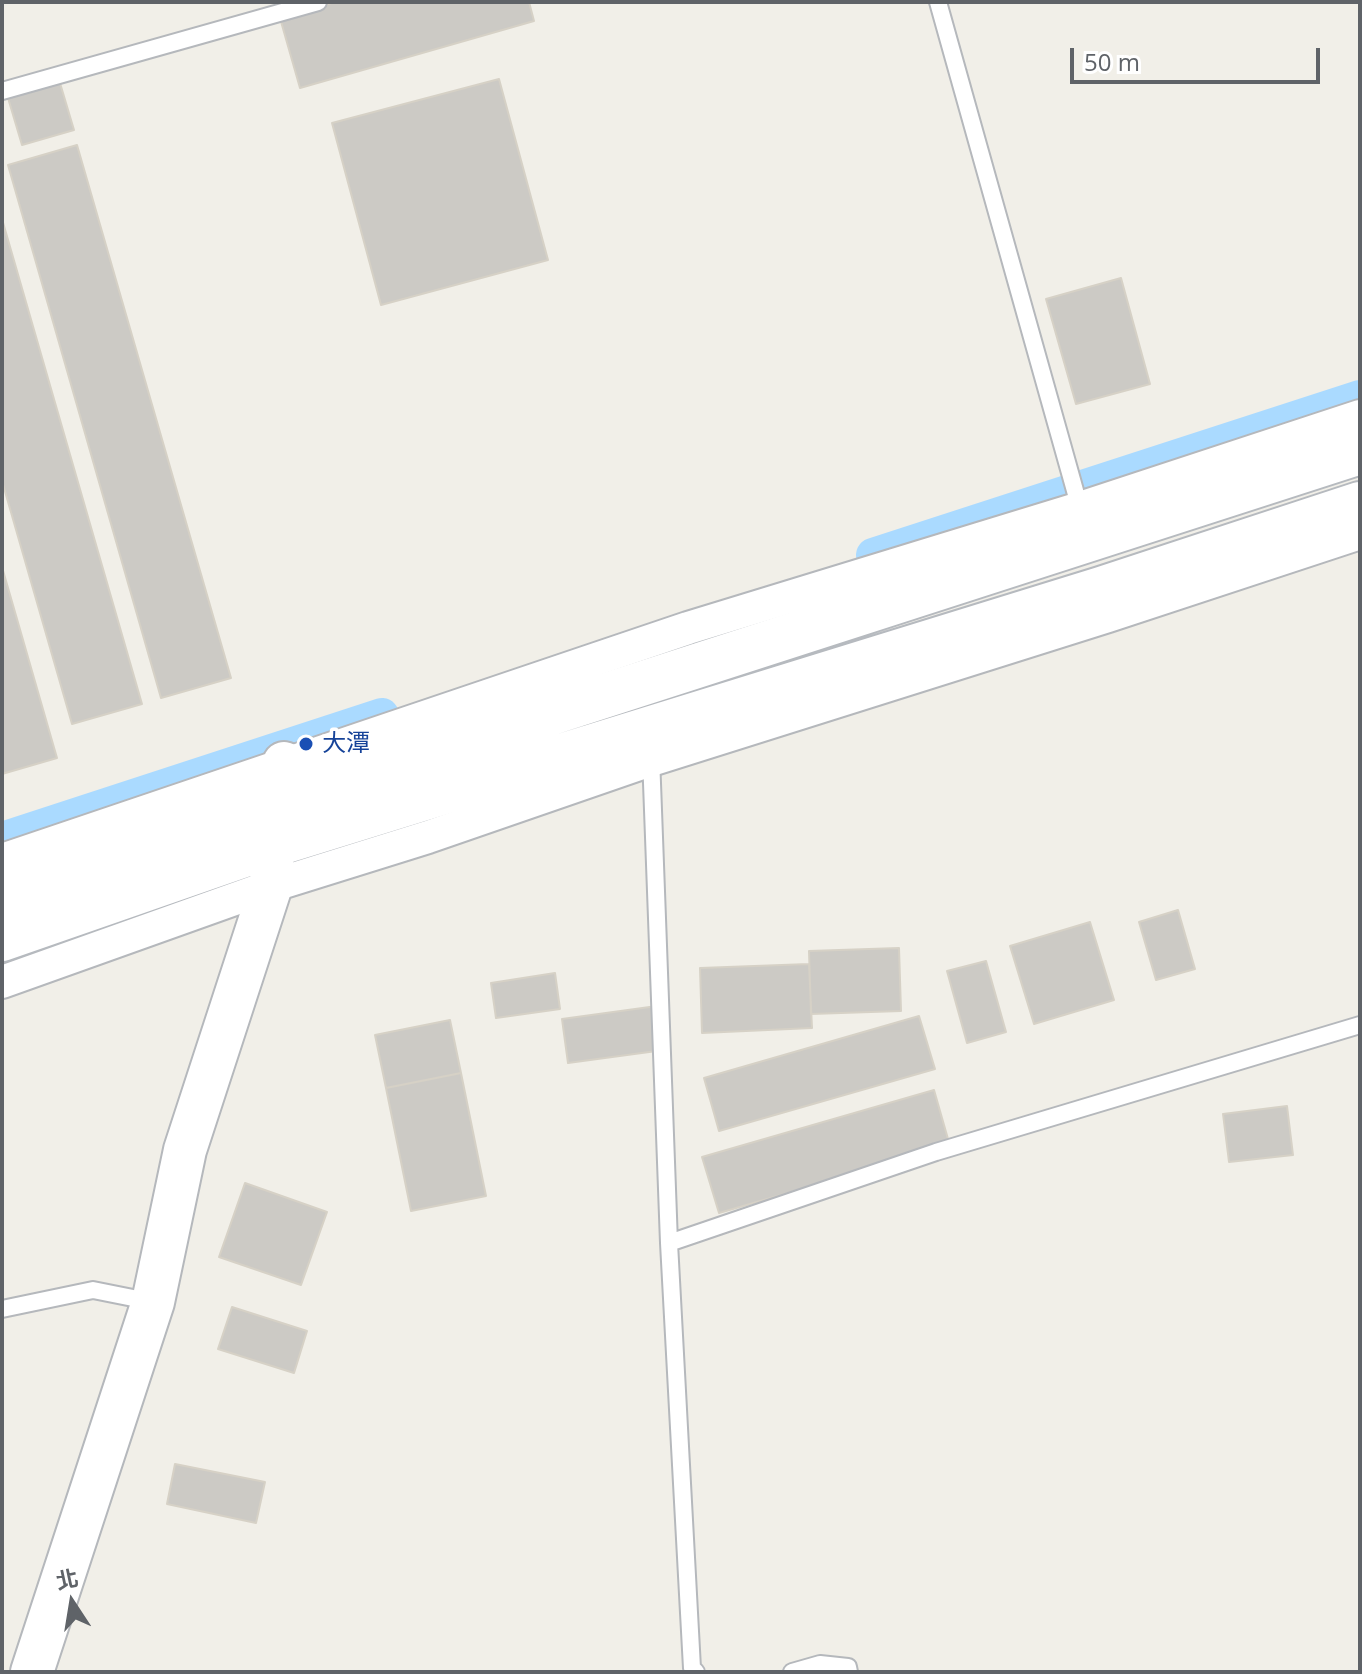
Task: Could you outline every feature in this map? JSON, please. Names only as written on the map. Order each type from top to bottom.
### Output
[{"type":"main road","points":[[2,939],[272,866],[646,717],[1360,452]]},
{"type":"main road","points":[[1092,553],[1360,504]]},
{"type":"main road","points":[[2,898],[281,782],[646,717]]},
{"type":"street","points":[[646,717],[1092,553],[1360,416]]},
{"type":"street","points":[[2,860],[281,782],[688,628],[1092,553],[1360,533]]},
{"type":"street","points":[[32,1672],[153,1302],[185,1150],[272,866],[281,782]]},
{"type":"street","points":[[2,982],[272,866]]},
{"type":"lane","points":[[2,91],[318,2]]},
{"type":"lane","points":[[938,2],[1092,553]]},
{"type":"lane","points":[[646,717],[669,1243],[692,1668],[696,1672]]},
{"type":"lane","points":[[669,1243],[936,1152],[1360,1025]]},
{"type":"lane","points":[[2,1309],[93,1290],[153,1302]]},
{"type":"lane","points":[[792,1672],[820,1664],[848,1667],[849,1672]]},
{"type":"building","points":[[335,2],[529,2],[534,21],[300,88],[280,18]]},
{"type":"building","points":[[499,79],[548,260],[381,305],[332,123]]},
{"type":"building","points":[[60,83],[74,130],[22,145],[8,98]]},
{"type":"building","points":[[77,145],[231,678],[161,698],[8,165]]},
{"type":"building","points":[[2,219],[142,704],[72,724],[2,481]]},
{"type":"building","points":[[1121,278],[1150,384],[1076,404],[1046,299]]},
{"type":"building","points":[[2,567],[57,758],[2,774]]},
{"type":"building","points":[[1178,910],[1195,969],[1156,980],[1139,922]]},
{"type":"building","points":[[1090,922],[1114,1000],[1034,1024],[1010,946]]},
{"type":"building","points":[[899,948],[901,1011],[811,1014],[809,951]]},
{"type":"building","points":[[986,961],[1006,1032],[967,1043],[947,971]]},
{"type":"building","points":[[809,964],[812,1028],[702,1033],[700,968]]},
{"type":"building","points":[[555,973],[560,1009],[496,1018],[491,983]]},
{"type":"building","points":[[657,1006],[664,1050],[568,1063],[562,1019]]},
{"type":"building","points":[[919,1016],[935,1069],[719,1131],[704,1078]]},
{"type":"building","points":[[450,1020],[461,1073],[386,1088],[375,1035]]},
{"type":"building","points":[[461,1073],[486,1196],[411,1211],[386,1088]]},
{"type":"building","points":[[934,1090],[950,1146],[719,1213],[702,1157]]},
{"type":"building","points":[[1287,1106],[1293,1155],[1229,1162],[1223,1114]]},
{"type":"building","points":[[245,1183],[327,1212],[301,1285],[219,1257]]},
{"type":"building","points":[[232,1307],[307,1331],[294,1373],[218,1349]]},
{"type":"building","points":[[175,1464],[265,1482],[256,1523],[167,1504]]},
{"type":"waterway","points":[[873,555],[1360,397]]},
{"type":"waterway","points":[[2,839],[382,715]]},
{"type":"place","name":"大潭","points":[[306,744]]}]
